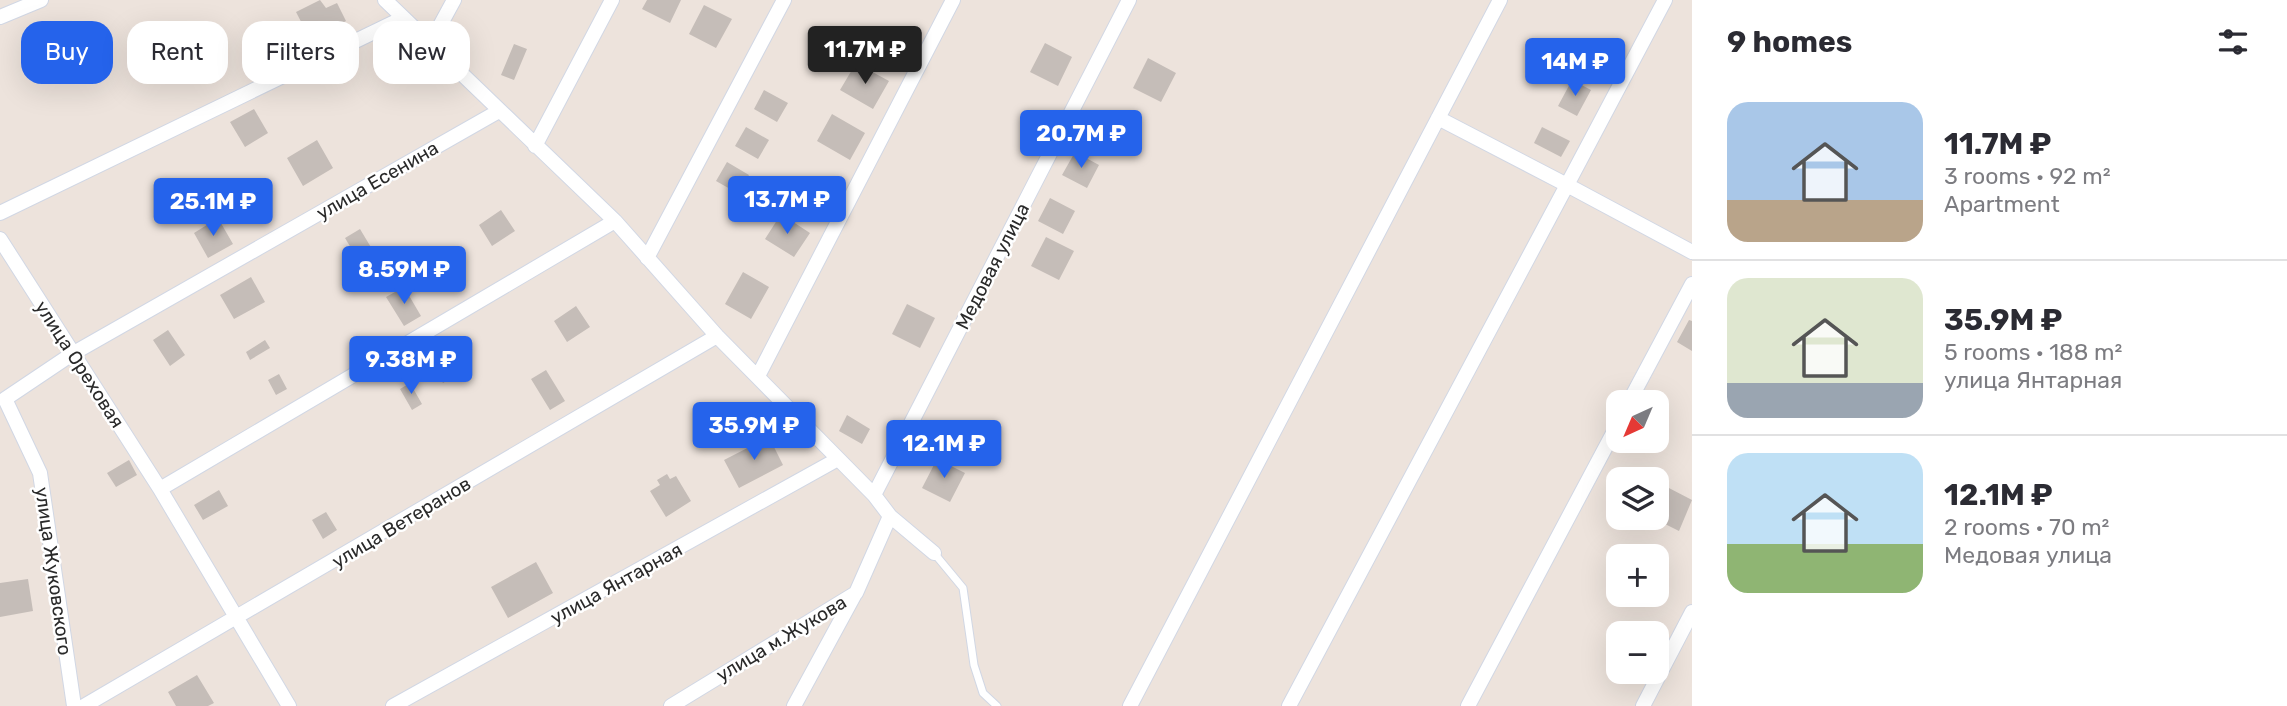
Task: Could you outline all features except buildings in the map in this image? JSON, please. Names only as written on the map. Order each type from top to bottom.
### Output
[{"type":"street","points":[[0,17],[41,0]]},
{"type":"street","points":[[385,0],[406,21]]},
{"type":"street","points":[[443,21],[454,0]]},
{"type":"street","points":[[535,146],[612,0]]},
{"type":"street","points":[[647,258],[785,0]]},
{"type":"street","points":[[758,376],[953,0]]},
{"type":"street","name":"Медовая улица","points":[[874,495],[1129,0]]},
{"type":"street","points":[[1130,706],[1500,0]]},
{"type":"street","points":[[1289,706],[1665,0]]},
{"type":"street","points":[[0,213],[403,18]]},
{"type":"street","points":[[470,83],[615,222],[717,336],[874,495],[890,516],[934,553]]},
{"type":"street","name":"улица Есенина","points":[[72,354],[499,111]]},
{"type":"street","points":[[1438,118],[1692,252]]},
{"type":"street","points":[[160,489],[615,222]]},
{"type":"street","name":"улица Ореховая","points":[[0,239],[160,489],[289,706]]},
{"type":"street","points":[[1635,390],[1692,284]]},
{"type":"street","name":"улица Ветеранов","points":[[84,706],[717,336]]},
{"type":"street","name":"улица Жуковского","points":[[72,354],[5,399],[40,472],[74,706]]},
{"type":"street","points":[[1468,706],[1606,446]]},
{"type":"street","name":"улица Янтарная","points":[[393,706],[838,459]]},
{"type":"street","name":"улица м.Жукова","points":[[671,706],[856,593],[890,516]]},
{"type":"street","points":[[794,706],[856,593]]},
{"type":"street","points":[[1643,706],[1692,612]]},
{"type":"lane","points":[[934,553],[963,588],[974,665],[983,693],[997,706]]}]
